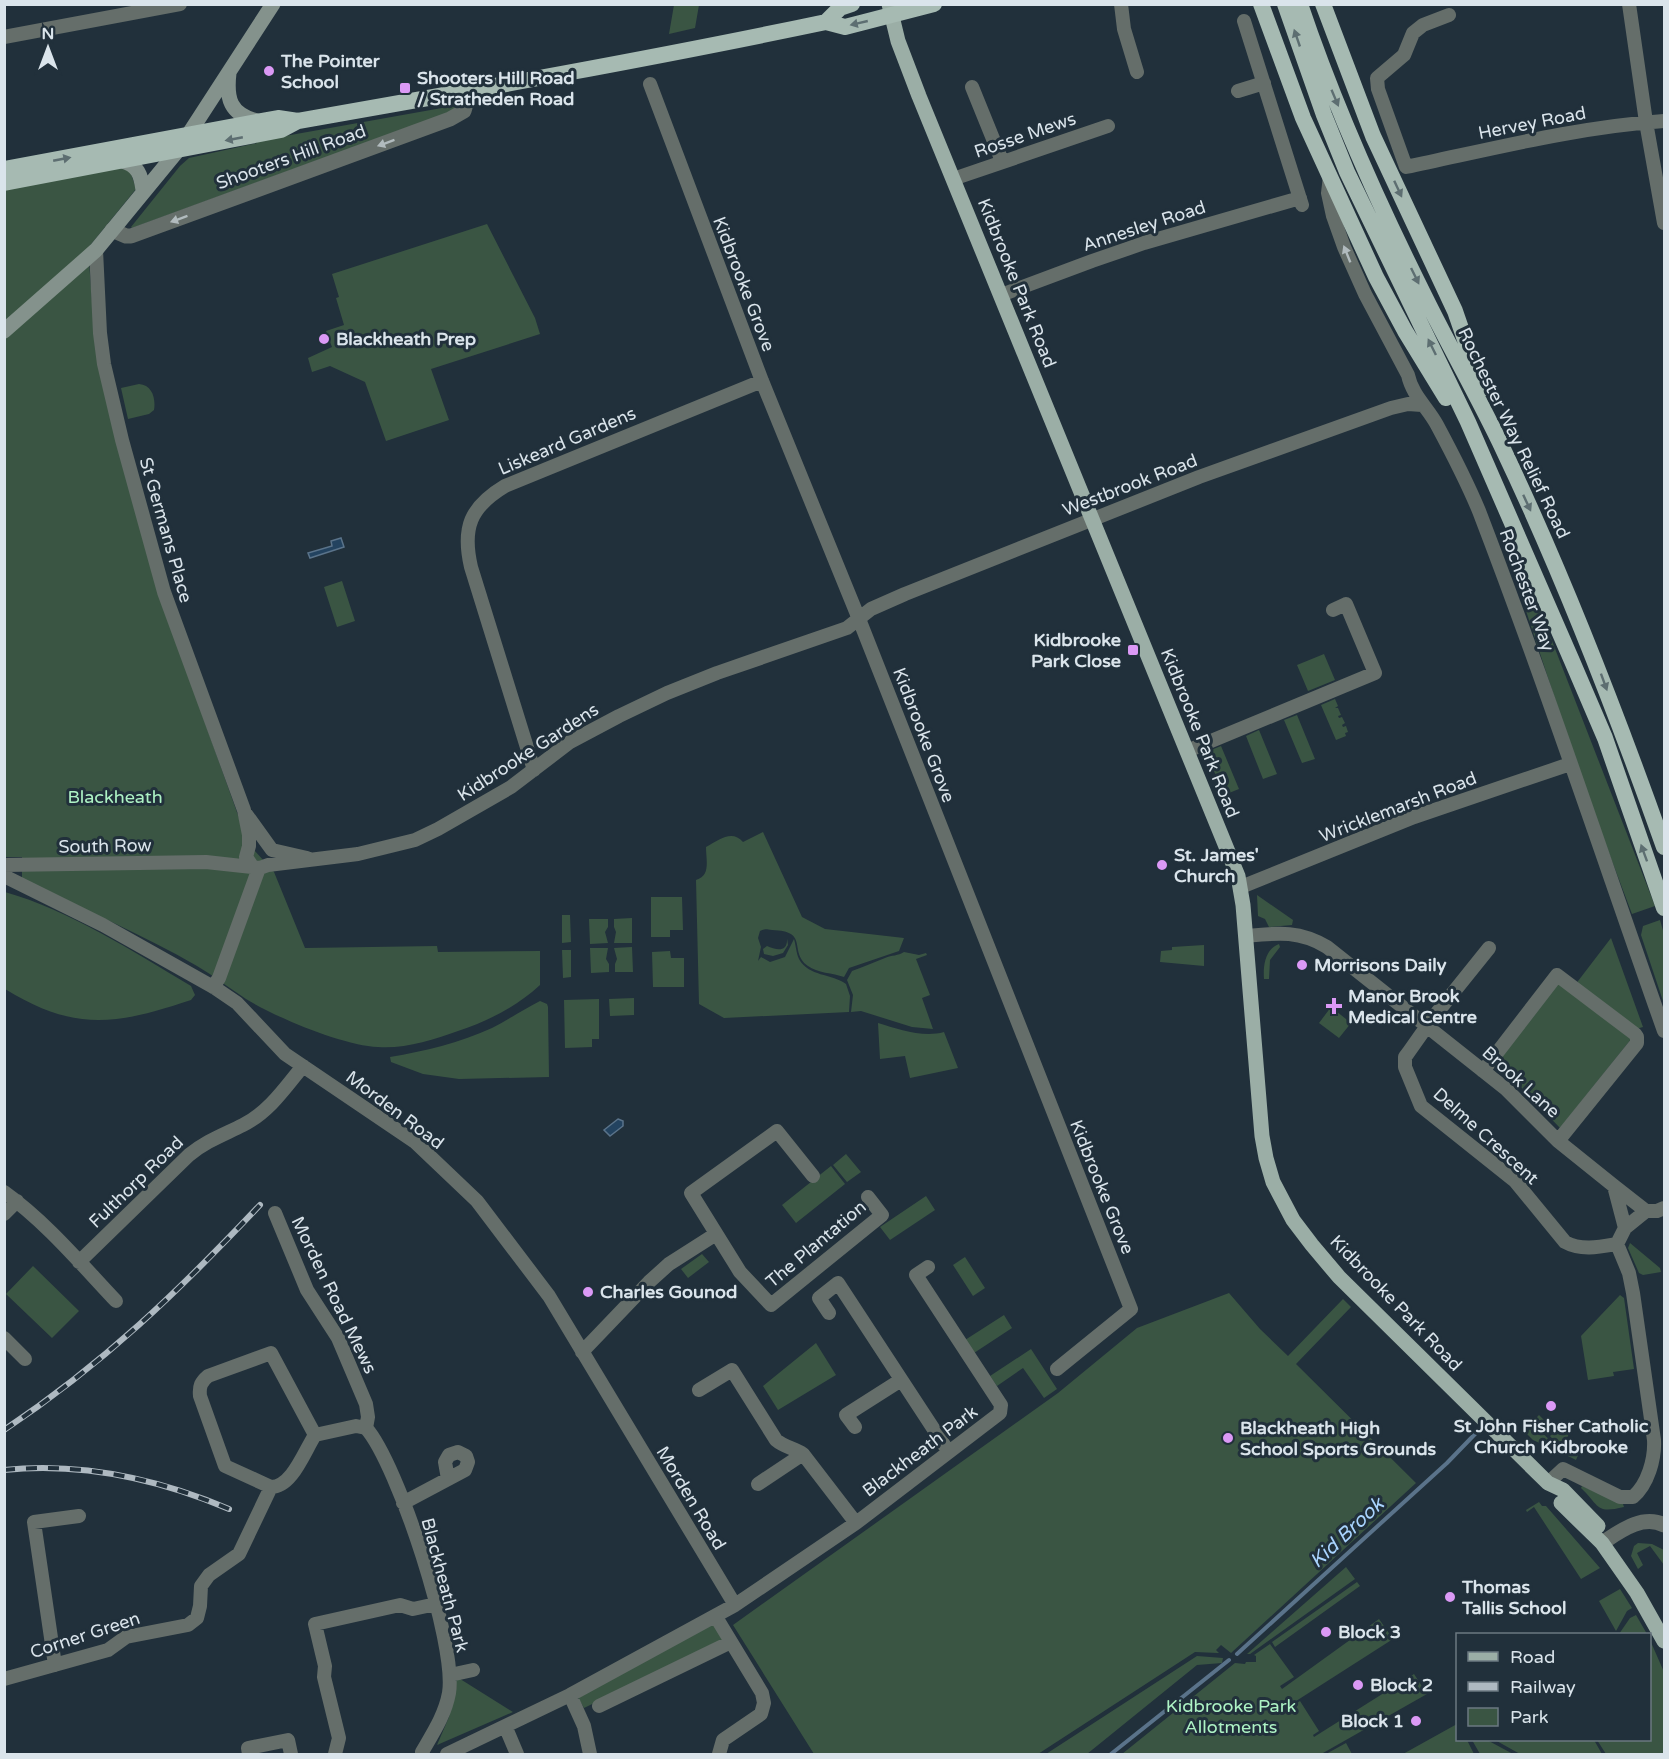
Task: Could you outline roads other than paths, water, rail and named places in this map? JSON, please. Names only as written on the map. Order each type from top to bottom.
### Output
[{"type":"highway","name":"Shooters Hill Road","points":[[826,22],[840,8],[852,4]]},
{"type":"highway","name":"Shooters Hill Road","points":[[4,183],[281,130],[298,121],[673,54],[826,22],[845,27],[890,10],[934,4]]},
{"type":"highway","points":[[1261,4],[1303,118],[1376,277],[1405,331],[1482,458]]},
{"type":"highway","name":"Rochester Way Relief Road","points":[[1285,4],[1324,115],[1347,172],[1468,423],[1605,738],[1665,908]]},
{"type":"highway","name":"Rochester Way Relief Road","points":[[1300,4],[1313,44],[1376,194],[1424,296],[1503,449],[1556,566],[1597,663],[1665,847]]},
{"type":"highway","points":[[1323,4],[1373,136],[1455,311],[1503,449]]},
{"type":"highway","name":"Shooters Hill Road","points":[[4,170],[257,121],[278,118],[298,121]]},
{"type":"highway","points":[[190,133],[207,144]]},
{"type":"main road","points":[[4,331],[96,250],[179,149],[273,4]]},
{"type":"main road","name":"Kidbrooke Park Road","points":[[890,10],[898,41],[953,179],[1241,887],[1262,1136],[1273,1182],[1287,1211],[1339,1277],[1548,1483],[1554,1495],[1602,1544],[1622,1570],[1665,1641]]},
{"type":"main road","points":[[229,73],[228,88],[232,105],[243,116],[257,121]]},
{"type":"main road","points":[[122,161],[132,164],[139,171],[143,190]]},
{"type":"main road","name":"Kidbrooke Park Road","points":[[1548,1483],[1563,1490],[1598,1526],[1602,1544]]},
{"type":"main road","points":[[1563,1505],[1566,1517],[1599,1557],[1622,1570]]},
{"type":"street","points":[[4,37],[180,4]]},
{"type":"street","points":[[1121,4],[1124,29],[1137,72]]},
{"type":"street","points":[[1629,4],[1646,122],[1665,223]]},
{"type":"street","name":"Hervey Road","points":[[1449,15],[1424,25],[1413,33],[1404,55],[1377,78],[1378,89],[1406,167],[1548,136],[1665,121]]},
{"type":"street","name":"Annesley Road","points":[[1001,295],[1144,243],[1301,201],[1244,21]]},
{"type":"street","points":[[1238,91],[1264,83]]},
{"type":"street","name":"Kidbrooke Grove","points":[[650,84],[762,381],[859,619],[1131,1309],[1057,1369]]},
{"type":"street","points":[[972,87],[1002,161]]},
{"type":"street","name":"Shooters Hill Road","points":[[112,230],[131,236],[450,119],[464,111],[465,92]]},
{"type":"street","name":"Rosse Mews","points":[[953,179],[1108,126]]},
{"type":"street","name":"Rochester Way","points":[[1330,176],[1328,193],[1344,247],[1365,294],[1422,405],[1437,425],[1477,508],[1665,1031]]},
{"type":"street","name":"St Germans Place","points":[[96,250],[100,333],[122,440],[164,592],[244,810]]},
{"type":"street","name":"Liskeard Gardens","points":[[534,770],[471,567],[467,548],[468,527],[476,510],[488,495],[505,486],[762,381]]},
{"type":"street","name":"Westbrook Road","points":[[859,619],[871,609],[905,594],[1249,458],[1391,408],[1408,404],[1422,405]]},
{"type":"street","points":[[1186,751],[1375,673],[1346,604],[1333,610]]},
{"type":"street","name":"Kidbrooke Gardens","points":[[206,862],[260,866],[358,854],[415,840],[496,796],[570,742],[619,716],[717,673],[847,628],[859,619]]},
{"type":"street","name":"Wricklemarsh Road","points":[[1241,887],[1414,817],[1570,764]]},
{"type":"street","points":[[213,987],[220,974],[260,866],[273,858],[269,846],[244,810]]},
{"type":"street","points":[[244,810],[247,859],[260,866]]},
{"type":"street","points":[[206,862],[237,856],[256,842],[311,860]]},
{"type":"street","name":"South Row","points":[[4,865],[206,862]]},
{"type":"street","name":"Morden Road","points":[[4,876],[103,925],[237,1003],[285,1054],[415,1142],[477,1201],[549,1296],[735,1605]]},
{"type":"street","name":"Brook Lane","points":[[1246,936],[1297,934],[1314,939],[1327,947],[1506,1089],[1558,1141],[1646,1210]]},
{"type":"street","points":[[1427,1026],[1489,948]]},
{"type":"street","points":[[1483,1071],[1557,975],[1635,1034],[1636,1043],[1558,1141]]},
{"type":"street","name":"Delme Crescent","points":[[1427,1026],[1404,1062],[1421,1106],[1515,1181],[1565,1242],[1580,1247],[1596,1248],[1617,1244]]},
{"type":"street","name":"Fulthorp Road","points":[[79,1262],[202,1144],[260,1115],[278,1098],[303,1066]]},
{"type":"street","name":"The Plantation","points":[[813,1176],[777,1131],[691,1193],[740,1272],[771,1305],[882,1215],[868,1197]]},
{"type":"street","points":[[1614,1186],[1625,1228]]},
{"type":"street","points":[[4,1192],[17,1201],[116,1301]]},
{"type":"street","points":[[4,1214],[17,1201]]},
{"type":"street","points":[[1548,1483],[1563,1470],[1620,1497],[1633,1497],[1638,1493],[1649,1471],[1655,1450],[1629,1273],[1617,1244],[1625,1228],[1646,1210],[1657,1211],[1665,1208]]},
{"type":"street","name":"Morden Road Mews","points":[[274,1214],[307,1290],[338,1338],[366,1404],[368,1417],[366,1428]]},
{"type":"street","points":[[582,1352],[669,1264],[716,1234]]},
{"type":"street","name":"Blackheath Park","points":[[447,1755],[506,1728],[716,1617],[856,1523],[1000,1413],[1001,1406],[916,1275],[928,1267]]},
{"type":"street","points":[[829,1313],[819,1298],[838,1282],[948,1451]]},
{"type":"street","points":[[4,1338],[25,1359]]},
{"type":"street","points":[[315,1436],[271,1353],[208,1376],[202,1381],[199,1388],[200,1395],[225,1466],[270,1487],[279,1487],[287,1482],[315,1436],[356,1426],[366,1428]]},
{"type":"street","points":[[699,1390],[732,1370],[776,1440],[782,1446],[794,1448],[803,1454],[856,1523]]},
{"type":"street","points":[[855,1427],[846,1415],[880,1401],[901,1380]]},
{"type":"street","name":"Blackheath Park","points":[[366,1428],[372,1434],[389,1468],[403,1503],[426,1567],[447,1650],[450,1675],[449,1693],[443,1713],[422,1752],[423,1755]]},
{"type":"street","points":[[758,1484],[803,1454]]},
{"type":"street","points":[[403,1503],[447,1479]]},
{"type":"street","name":"Corner Green","points":[[4,1679],[108,1650],[126,1637],[188,1626],[197,1618],[201,1586],[209,1575],[239,1554],[270,1487]]},
{"type":"street","points":[[55,1665],[34,1522],[79,1516]]},
{"type":"street","points":[[1602,1544],[1619,1532],[1642,1522],[1651,1521],[1665,1525]]},
{"type":"street","points":[[336,1755],[339,1738],[324,1677],[325,1666],[315,1624],[400,1605],[413,1610],[436,1604]]},
{"type":"street","points":[[716,1617],[762,1693],[764,1703],[761,1714],[723,1740],[719,1755]]},
{"type":"street","points":[[599,1706],[731,1642]]},
{"type":"street","points":[[450,1675],[473,1670]]},
{"type":"street","points":[[570,1695],[584,1726],[590,1755]]},
{"type":"street","points":[[506,1728],[517,1755]]},
{"type":"street","points":[[249,1755],[248,1748],[288,1740],[291,1755]]},
{"type":"water","points":[[341,538],[344,547],[310,558],[308,553],[332,546],[331,541]]},
{"type":"water","points":[[618,1119],[623,1121],[623,1126],[610,1136],[604,1130]]},
{"type":"waterway","name":"Kid Brook","points":[[1237,1654],[1447,1463],[1476,1433]]},
{"type":"waterway","name":"Kid Brook","points":[[1111,1754],[1229,1660]]},
{"type":"railway","points":[[4,1430],[74,1379],[139,1325],[170,1297],[260,1205]]},
{"type":"railway","points":[[4,1470],[62,1468],[119,1475],[175,1489],[229,1509]]},
{"type":"place","name":"The Pointer School","points":[[269,71]]},
{"type":"place","name":"Shooters Hill Road / Stratheden Road","points":[[405,88]]},
{"type":"place","name":"Blackheath Prep","points":[[324,339]]},
{"type":"place","name":"Kidbrooke Park Close","points":[[1133,650]]},
{"type":"place","name":"St. James' Church","points":[[1162,865]]},
{"type":"place","name":"Morrisons Daily","points":[[1302,965]]},
{"type":"place","name":"Manor Brook Medical Centre","points":[[1334,1006]]},
{"type":"place","name":"Charles Gounod","points":[[588,1292]]},
{"type":"place","name":"St John Fisher Catholic Church Kidbrooke","points":[[1551,1406]]},
{"type":"place","name":"Blackheath High School Sports Grounds","points":[[1228,1438]]},
{"type":"place","name":"Thomas Tallis School","points":[[1450,1597]]},
{"type":"place","name":"Block 3","points":[[1326,1632]]},
{"type":"place","name":"Block 2","points":[[1358,1685]]},
{"type":"place","name":"Block 1","points":[[1416,1721]]},
{"type":"park label","name":"Blackheath","points":[[115,797]]},
{"type":"park label","name":"Kidbrooke Park Allotments","points":[[1231,1716]]}]
